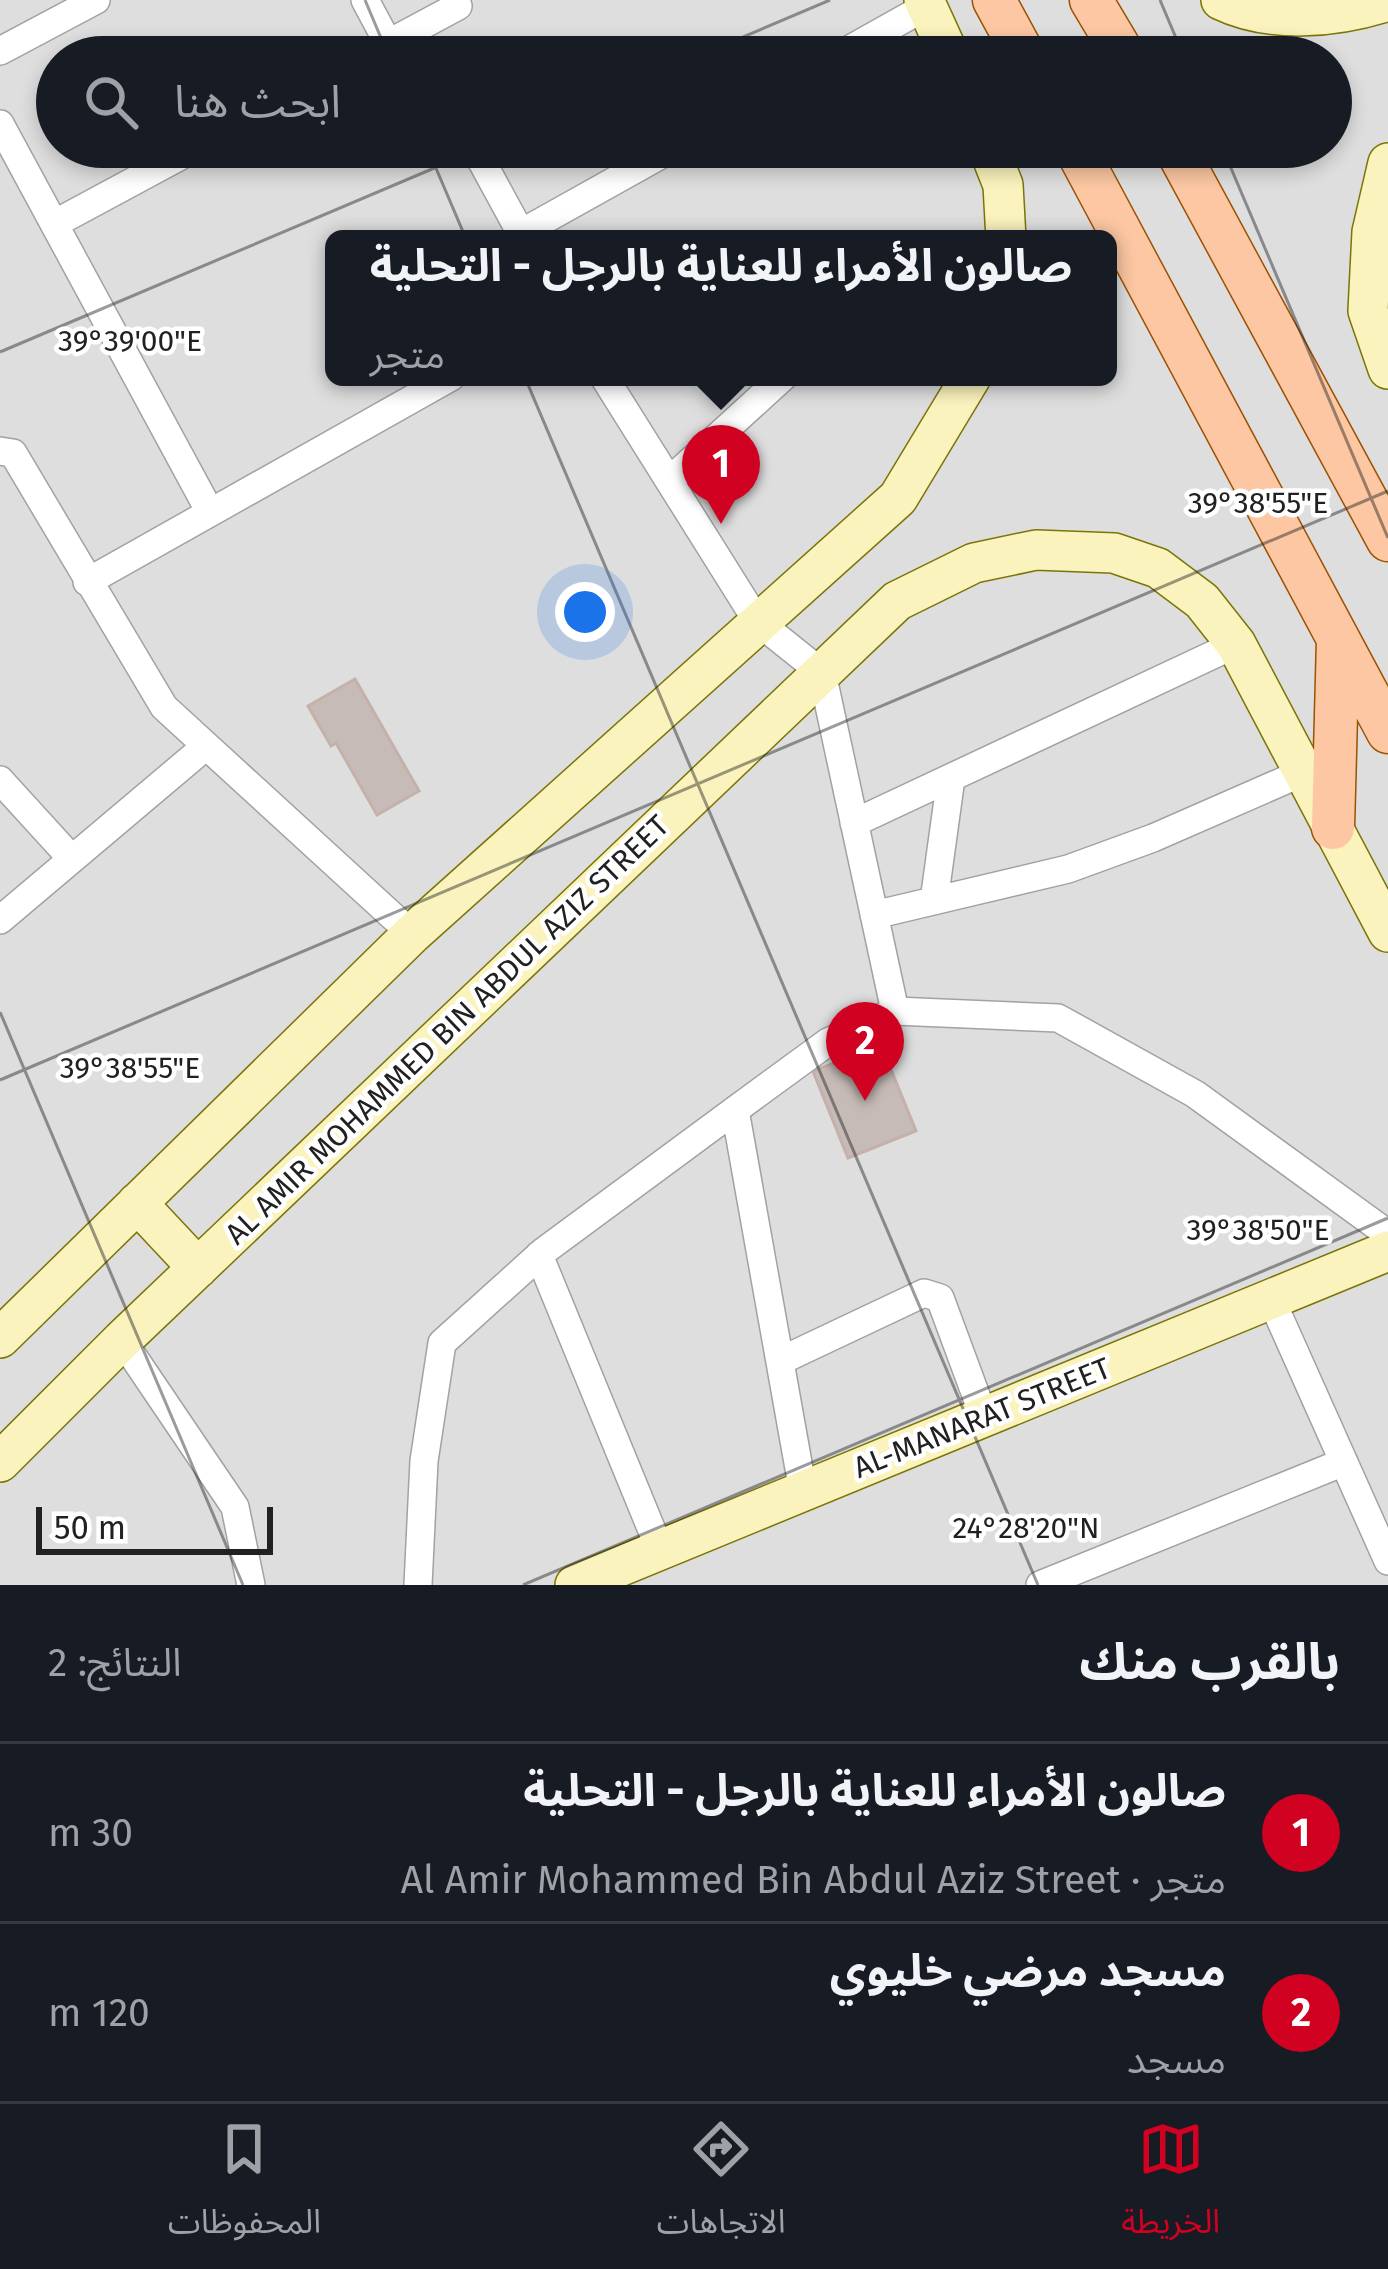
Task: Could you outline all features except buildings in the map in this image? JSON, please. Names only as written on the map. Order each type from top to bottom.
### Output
[{"type":"main road","points":[[994,0],[1014,36]]},
{"type":"main road","points":[[1091,0],[1113,36]]},
{"type":"main road","points":[[1221,0],[1238,8],[1306,17],[1388,1]]},
{"type":"main road","points":[[926,3],[941,36]]},
{"type":"main road","points":[[1388,163],[1372,232],[1368,311],[1388,369]]},
{"type":"main road","points":[[997,168],[1004,185],[1006,230]]},
{"type":"main road","points":[[1086,168],[1388,732]]},
{"type":"main road","points":[[1186,168],[1388,540]]},
{"type":"main road","points":[[0,1338],[412,934],[898,498],[966,386]]},
{"type":"main road","name":"AL AMIR MOHAMMED BIN ABDUL AZIZ STREET","points":[[0,1462],[122,1340],[897,602],[974,563],[1036,550],[1114,553],[1157,568],[1202,601],[1237,644],[1388,932]]},
{"type":"main road","points":[[1333,827],[1338,639]]},
{"type":"main road","points":[[137,1203],[198,1268]]},
{"type":"main road","name":"AL-MANARAT STREET","points":[[575,1585],[1388,1251]]},
{"type":"street","points":[[0,51],[96,0]]},
{"type":"street","points":[[365,0],[383,36]]},
{"type":"street","points":[[871,36],[926,3]]},
{"type":"street","points":[[402,36],[458,6]]},
{"type":"street","points":[[0,124],[210,512]]},
{"type":"street","points":[[54,224],[157,168]]},
{"type":"street","points":[[485,168],[519,230]]},
{"type":"street","points":[[532,230],[639,168]]},
{"type":"street","points":[[87,581],[436,386]]},
{"type":"street","points":[[610,386],[757,621],[821,674],[895,1011]]},
{"type":"street","points":[[669,482],[773,386]]},
{"type":"street","points":[[0,451],[13,453],[164,707],[412,934]]},
{"type":"street","points":[[854,824],[1237,644]]},
{"type":"street","points":[[0,920],[206,746]]},
{"type":"street","points":[[874,915],[1068,869],[1153,838],[1304,772]]},
{"type":"street","points":[[934,901],[951,778]]},
{"type":"street","points":[[0,780],[72,859]]},
{"type":"street","points":[[418,1585],[424,1461],[442,1342],[539,1255],[828,1042],[895,1011],[1058,1018],[1195,1094],[1388,1234]]},
{"type":"street","points":[[735,1110],[803,1492]]},
{"type":"street","points":[[539,1255],[660,1550]]},
{"type":"street","points":[[780,1360],[924,1293],[933,1294],[940,1298],[984,1417]]},
{"type":"street","points":[[1271,1299],[1388,1561]]},
{"type":"street","points":[[122,1340],[235,1507],[251,1585]]},
{"type":"street","points":[[1040,1585],[1344,1462]]},
{"type":"shaded area","points":[[0,0],[1388,0],[1388,1585],[0,1585]]},
{"type":"place","name":"صالون الأمراء للعناية بالرجل - التحلية","points":[[721,524]]},
{"type":"place","name":"مسجد مرضي خليوي","points":[[865,1101]]}]
